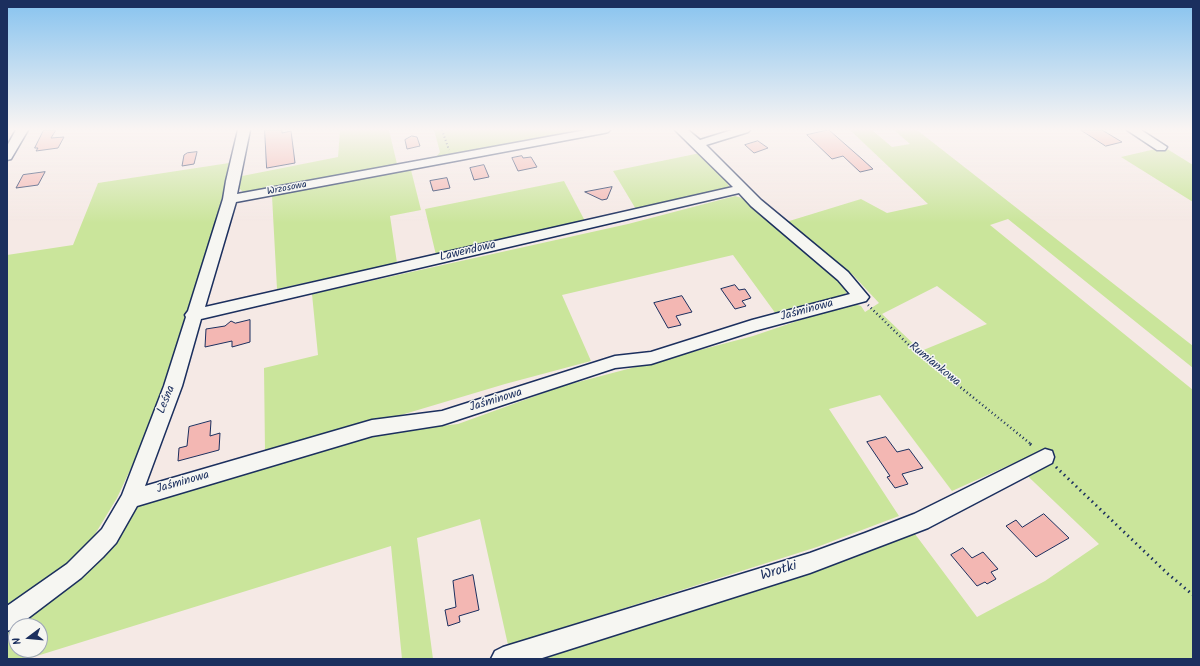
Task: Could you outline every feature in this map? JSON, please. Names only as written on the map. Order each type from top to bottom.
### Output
[{"type":"street","name":"Leśna","points":[[7,620],[74,571],[96,550],[109,536],[130,499],[173,386],[188,341],[193,316],[230,198],[230,186],[238,161]]},
{"type":"street","name":"Wrzosowa","points":[[230,198],[440,161]]},
{"type":"street","points":[[715,161],[756,203],[843,276],[861,297]]},
{"type":"street","name":"Lawendowa","points":[[193,316],[742,189]]},
{"type":"street","name":"Jaśminowa","points":[[130,499],[372,428],[442,418],[615,362],[652,358],[752,326],[861,297]]},
{"type":"street","name":"Wrotki","points":[[502,659],[802,565],[865,543],[921,521],[1045,457]]},
{"type":"path","name":"Rumiankowa","points":[[861,297],[912,348],[1045,457],[1167,573],[1193,595]]},
{"type":"green space","points":[[317,161],[396,161],[397,164],[279,187],[243,192],[237,186],[242,176]]},
{"type":"green space","points":[[661,161],[708,161],[724,178],[730,188],[637,211],[613,171]]},
{"type":"green space","points":[[883,161],[957,161],[1193,346],[1193,368],[1008,219],[990,225],[1193,390],[1193,659],[524,659],[912,530],[977,617],[1045,581],[1099,544],[1014,463],[952,491],[880,395],[829,409],[899,516],[817,547],[508,645],[480,519],[417,538],[433,659],[402,659],[391,546],[48,652],[48,618],[15,618],[135,504],[374,434],[458,424],[563,386],[753,336],[830,310],[854,304],[861,306],[865,312],[879,303],[853,275],[786,222],[861,199],[887,213],[928,204]],"holes":[[[937,286],[987,324],[921,351],[882,314]]]},
{"type":"green space","points":[[1128,161],[1187,161],[1193,165],[1193,202]]},
{"type":"green space","points":[[229,163],[222,200],[224,206],[181,345],[161,391],[145,438],[117,498],[86,549],[7,613],[7,255],[73,245],[98,183]]},
{"type":"green space","points":[[411,170],[421,210],[390,216],[397,263],[277,289],[272,196]]},
{"type":"green space","points":[[564,181],[586,223],[477,244],[436,255],[425,209]]},
{"type":"green space","points":[[735,196],[749,200],[779,225],[839,281],[847,292],[839,299],[776,314],[733,255],[562,295],[591,361],[505,384],[381,421],[265,451],[264,368],[318,355],[312,294],[628,224]]},
{"type":"green space","points":[[8,625],[8,658],[30,658],[7,659]]},
{"type":"building","points":[[183,161],[195,161],[194,164],[182,166]]},
{"type":"building","points":[[267,161],[295,161],[295,163],[267,168]]},
{"type":"building","points":[[513,161],[533,161],[537,167],[518,171]]},
{"type":"building","points":[[848,161],[864,161],[873,169],[860,172]]},
{"type":"building","points":[[484,165],[489,177],[474,180],[470,168]]},
{"type":"building","points":[[45,172],[38,185],[16,188],[23,175]]},
{"type":"building","points":[[447,178],[450,188],[433,191],[430,181]]},
{"type":"building","points":[[612,187],[607,199],[602,200],[585,192]]},
{"type":"building","points":[[735,285],[739,290],[745,289],[751,298],[742,301],[746,306],[735,309],[721,289]]},
{"type":"building","points":[[682,296],[692,312],[676,316],[681,325],[668,328],[654,303]]},
{"type":"building","points":[[250,320],[250,342],[232,347],[232,341],[205,347],[206,329],[225,326],[231,321],[235,323]]},
{"type":"building","points":[[211,421],[210,436],[220,433],[219,450],[178,461],[179,448],[187,446],[189,427]]},
{"type":"building","points":[[886,437],[897,452],[909,449],[923,468],[902,474],[908,484],[895,488],[887,477],[890,476],[867,442]]},
{"type":"building","points":[[1044,514],[1069,538],[1036,557],[1006,526],[1016,520],[1022,527]]},
{"type":"building","points":[[963,548],[972,558],[983,552],[998,569],[991,572],[996,579],[987,584],[985,582],[977,586],[951,555]]},
{"type":"building","points":[[473,575],[479,610],[459,616],[460,622],[448,626],[445,610],[456,607],[453,581]]}]
